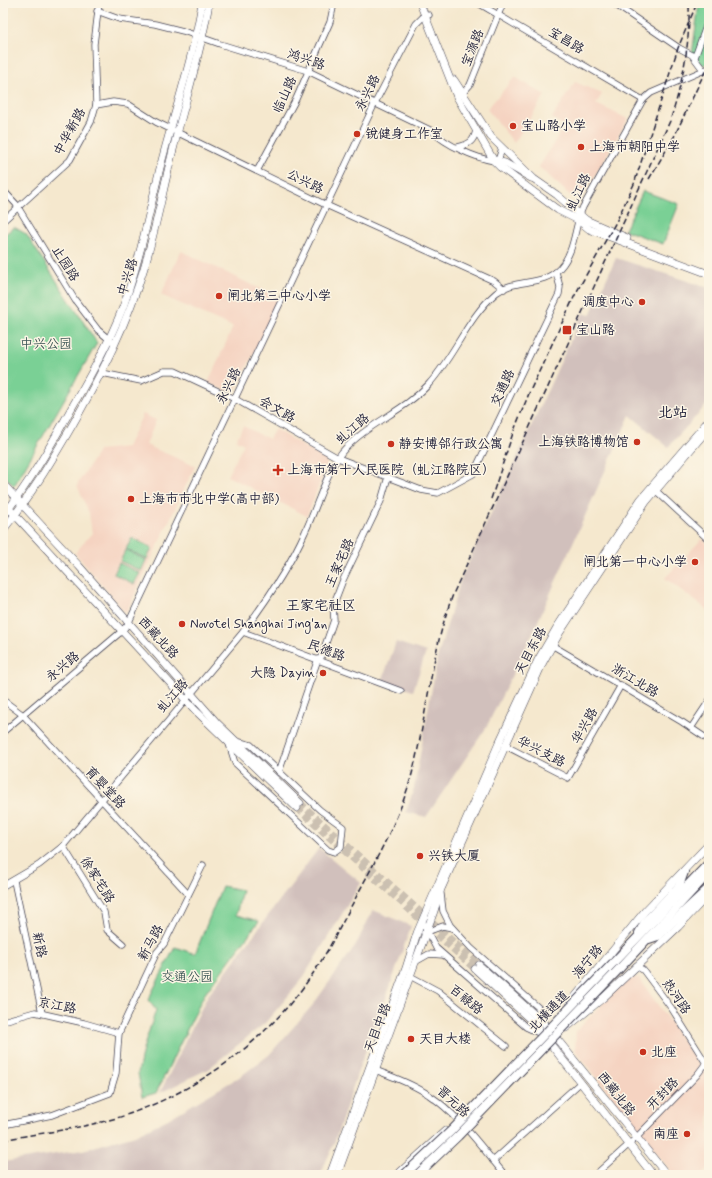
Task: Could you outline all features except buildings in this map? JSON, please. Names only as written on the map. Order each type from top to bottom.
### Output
[{"type":"highway","name":"北横通道","points":[[417,1175],[458,1136],[616,966],[632,945],[709,862]]},
{"type":"highway","points":[[632,945],[645,922],[679,886],[684,872]]},
{"type":"highway","name":"北横通道","points":[[404,1175],[452,1130],[616,966],[647,940],[709,873]]},
{"type":"highway","points":[[647,940],[658,936],[709,888]]},
{"type":"main road","name":"中兴路","points":[[200,36],[202,3]]},
{"type":"main road","name":"中兴路","points":[[3,530],[23,506],[64,442],[102,373],[113,342],[140,252],[209,3]]},
{"type":"main road","points":[[420,3],[476,130],[494,161],[500,167],[558,210],[579,217],[664,255],[709,270]]},
{"type":"main road","points":[[425,3],[427,16]]},
{"type":"main road","points":[[460,96],[481,124],[502,148],[534,179],[579,217],[589,229],[709,274]]},
{"type":"main road","points":[[494,161],[505,163],[534,179]]},
{"type":"main road","name":"中兴路","points":[[3,516],[17,499],[113,342]]},
{"type":"main road","name":"天目东路","points":[[653,489],[709,420]]},
{"type":"main road","name":"天目东路","points":[[422,921],[505,729],[550,644],[641,499],[653,489],[709,428]]},
{"type":"main road","name":"西藏北路","points":[[3,484],[190,693],[231,742]]},
{"type":"main road","name":"西藏北路","points":[[3,502],[185,699],[299,806]]},
{"type":"main road","name":"天目东路","points":[[441,889],[550,644]]},
{"type":"main road","name":"海宁路","points":[[397,1175],[457,1120],[541,1034],[570,1003],[645,911],[684,872],[709,844]]},
{"type":"main road","name":"天目中路","points":[[330,1175],[410,976],[441,889]]},
{"type":"main road","points":[[420,1175],[556,1038],[603,998],[678,928],[709,894]]},
{"type":"main road","name":"天目中路","points":[[337,1175],[415,937],[422,921]]},
{"type":"main road","name":"西藏北路","points":[[653,1175],[541,1034],[534,1023],[477,967],[547,1027],[667,1175]]},
{"type":"street","name":"中华新路","points":[[3,221],[70,160],[92,122],[96,105],[94,44],[99,3]]},
{"type":"street","name":"临山路","points":[[257,171],[288,116],[330,22],[334,3]]},
{"type":"street","name":"宝昌路","points":[[478,3],[643,100]]},
{"type":"street","name":"宝源路","points":[[460,96],[470,85],[503,3]]},
{"type":"street","points":[[613,3],[695,58],[706,69]]},
{"type":"street","name":"鸿兴路","points":[[97,11],[119,19],[155,24],[200,36],[308,71],[432,132],[441,140],[480,158],[494,161]]},
{"type":"street","name":"永兴路","points":[[3,732],[122,631],[128,624],[268,333],[326,205],[375,103],[416,24],[427,16]]},
{"type":"street","points":[[695,58],[709,18]]},
{"type":"street","name":"虬江路","points":[[3,886],[14,881],[39,865],[62,846],[243,632],[261,608],[284,571],[304,534],[338,458],[358,436],[410,400],[428,385],[482,308],[497,292],[539,280],[556,272],[562,266],[574,240],[579,217],[598,177],[643,100],[651,93],[706,69]]},
{"type":"street","name":"公兴路","points":[[96,105],[121,102],[174,130],[326,205],[494,281],[504,289]]},
{"type":"street","points":[[458,147],[471,142],[474,138],[476,130]]},
{"type":"street","points":[[494,161],[500,158],[502,148]]},
{"type":"street","name":"止园路","points":[[3,190],[18,208],[78,305],[98,330],[113,342]]},
{"type":"street","name":"交通路","points":[[438,493],[473,474],[559,294],[560,287],[556,272]]},
{"type":"street","name":"会文路","points":[[102,373],[141,380],[164,371],[171,370],[235,399],[338,458],[421,490],[438,493]]},
{"type":"street","name":"王家宅路","points":[[279,772],[335,617],[333,608],[338,593],[350,563],[382,501],[388,478]]},
{"type":"street","points":[[653,489],[709,540]]},
{"type":"street","name":"民德路","points":[[243,632],[401,691]]},
{"type":"street","name":"浙江北路","points":[[550,644],[621,685],[709,740]]},
{"type":"street","name":"华兴路","points":[[568,778],[621,685]]},
{"type":"street","name":"育婴堂路","points":[[3,700],[23,715],[188,894]]},
{"type":"street","points":[[691,728],[709,701]]},
{"type":"street","points":[[231,742],[251,745],[279,772],[320,810],[343,828],[343,843],[339,849],[334,852],[328,850],[235,763],[231,742]]},
{"type":"street","name":"华兴支路","points":[[504,746],[568,778]]},
{"type":"street","name":"徐家宅路","points":[[62,846],[104,912],[107,930],[123,944]]},
{"type":"street","name":"新马路","points":[[119,1033],[157,952],[164,944],[203,865]]},
{"type":"street","name":"新路","points":[[14,881],[42,1013]]},
{"type":"street","name":"西藏北路","points":[[441,889],[443,911],[453,930],[540,1009],[547,1027]]},
{"type":"street","name":"西藏北路","points":[[422,921],[432,942],[446,956],[526,1027],[541,1034]]},
{"type":"street","points":[[415,937],[436,928],[446,926],[453,930]]},
{"type":"street","points":[[432,942],[431,934],[436,928]]},
{"type":"street","points":[[415,962],[429,954],[446,956]]},
{"type":"street","name":"热河路","points":[[636,966],[643,970],[708,1064]]},
{"type":"street","name":"百禄路","points":[[410,976],[438,991],[506,1046]]},
{"type":"street","name":"京江路","points":[[3,1021],[28,1012],[42,1013],[119,1033]]},
{"type":"street","points":[[3,1125],[52,1115],[110,1093],[116,1073],[119,1033]]},
{"type":"street","name":"开封路","points":[[595,1175],[629,1145],[708,1064]]},
{"type":"street","name":"晋元路","points":[[372,1069],[423,1091],[446,1108],[505,1175]]},
{"type":"street","points":[[493,1161],[580,1083]]},
{"type":"shaded area","name":"宝山路小学","points":[[515,77],[545,95],[514,143],[487,109]]},
{"type":"shaded area","name":"上海市朝阳中学","points":[[575,82],[602,94],[596,104],[628,119],[584,194],[576,198],[571,196],[539,167],[564,126],[552,118]]},
{"type":"shaded area","name":"闸北第三中心小学","points":[[181,251],[281,299],[237,387],[230,392],[208,383],[233,327],[161,295]]},
{"type":"shaded area","points":[[616,258],[709,288],[709,402],[668,447],[630,415],[534,630],[486,728],[426,817],[406,812],[414,788],[438,655],[461,579],[583,313],[590,315]]},
{"type":"shaded area","name":"上海市市北中学(高中部)","points":[[143,414],[156,420],[146,445],[195,466],[126,613],[75,553],[92,533],[89,513],[77,485],[99,450],[127,447]]},
{"type":"shaded area","name":"上海市第十人民医院（虬江路院区）","points":[[243,426],[269,439],[275,429],[325,459],[327,464],[307,516],[227,476],[244,444],[236,440]]},
{"type":"shaded area","name":"闸北第一中心小学","points":[[702,539],[709,545],[709,611],[665,578]]},
{"type":"shaded area","points":[[396,642],[426,652],[413,691],[382,681]]},
{"type":"shaded area","points":[[319,848],[361,883],[301,981],[265,1023],[208,1069],[160,1093],[207,997]]},
{"type":"shaded area","points":[[373,910],[411,926],[385,1001],[358,1071],[335,1141],[320,1175],[3,1175],[3,1162],[83,1150],[135,1135],[168,1119],[241,1076],[269,1055],[312,1006],[356,945]]},
{"type":"shaded area","points":[[629,977],[639,978],[709,1078],[709,1168],[701,1175],[674,1175],[575,1050],[576,1031]]},
{"type":"green space","points":[[699,3],[709,3],[709,63],[703,65],[692,55]]},
{"type":"green space","points":[[643,191],[679,204],[663,244],[625,230]]},
{"type":"green space","name":"中兴公园","points":[[14,227],[26,234],[97,343],[14,486],[3,474],[3,236]]},
{"type":"green space","points":[[132,538],[152,548],[147,559],[126,549]]},
{"type":"green space","points":[[126,550],[146,560],[141,571],[120,561]]},
{"type":"green space","points":[[119,563],[140,573],[134,584],[114,574]]},
{"type":"green space","name":"交通公园","points":[[222,886],[242,890],[236,915],[259,921],[204,995],[156,1093],[142,1097],[138,1073],[143,1049],[156,1010],[148,1000],[175,947],[195,954]]},
{"type":"tunnel","points":[[300,803],[479,965]]},
{"type":"tunnel","points":[[297,808],[475,969]]},
{"type":"railway","points":[[3,1140],[114,1119],[156,1103],[183,1090],[233,1058],[256,1039],[296,996],[325,955],[371,869],[402,804],[413,770],[418,748],[440,636],[454,592],[670,121],[679,92],[685,63],[689,3]]},
{"type":"railway","points":[[491,499],[513,433],[530,391],[576,293],[616,222],[634,184],[678,48],[697,3]]},
{"type":"railway","points":[[649,179],[674,137],[709,63]]},
{"type":"place","name":"宝山路小学","points":[[513,126]]},
{"type":"place","name":"锐健身工作室","points":[[357,134]]},
{"type":"place","name":"上海市朝阳中学","points":[[581,147]]},
{"type":"place","name":"闸北第三中心小学","points":[[219,296]]},
{"type":"place","name":"调度中心","points":[[642,302]]},
{"type":"place","name":"宝山路","points":[[567,330]]},
{"type":"place","name":"上海铁路博物馆","points":[[637,442]]},
{"type":"place","name":"静安博邻行政公寓","points":[[391,444]]},
{"type":"place","name":"上海市第十人民医院（虬江路院区）","points":[[278,470]]},
{"type":"place","name":"上海市市北中学(高中部)","points":[[131,499]]},
{"type":"place","name":"闸北第一中心小学","points":[[695,562]]},
{"type":"place","name":"Novotel Shanghai Jing'an","points":[[182,624]]},
{"type":"place","name":"大隐 Dayin","points":[[323,673]]},
{"type":"place","name":"兴铁大厦","points":[[420,856]]},
{"type":"place","name":"天目大楼","points":[[411,1039]]},
{"type":"place","name":"北座","points":[[643,1052]]},
{"type":"place","name":"南座","points":[[687,1134]]},
{"type":"district","name":"北站","points":[[673,413]]},
{"type":"district","name":"王家宅社区","points":[[321,606]]}]
